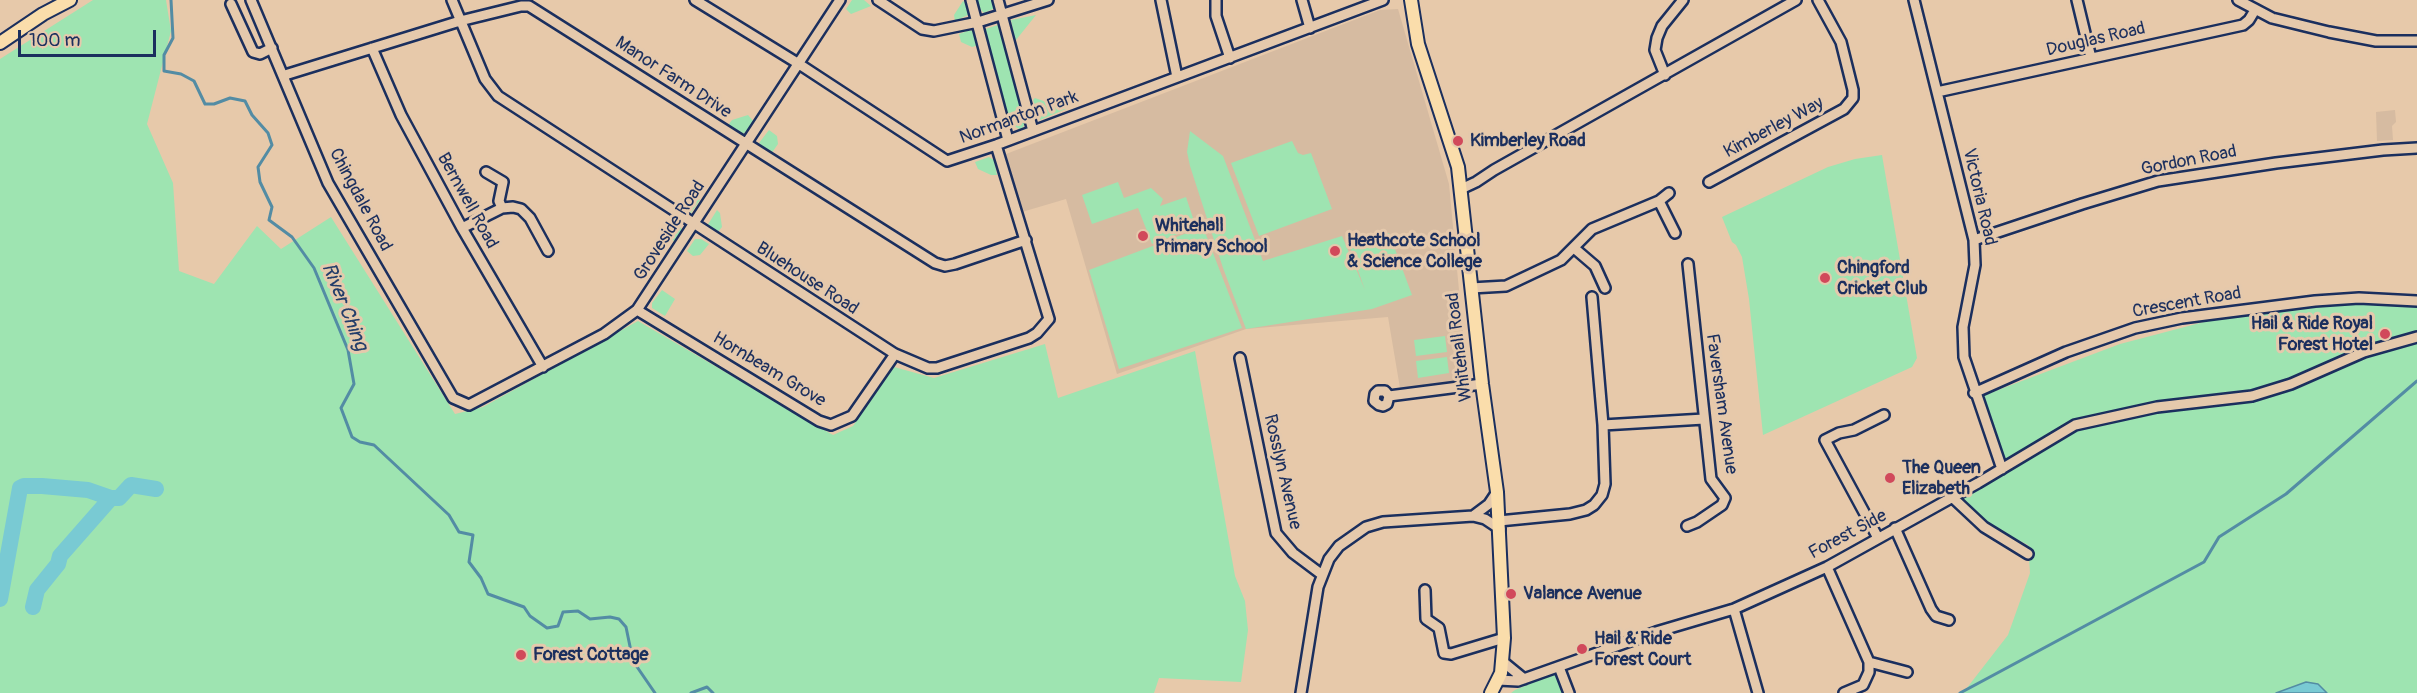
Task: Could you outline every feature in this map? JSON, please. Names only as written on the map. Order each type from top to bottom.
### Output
[{"type":"main road","points":[[43,14],[56,0]]},
{"type":"main road","points":[[0,43],[43,14],[70,0]]},
{"type":"main road","name":"Whitehall Road","points":[[1411,0],[1418,44],[1454,149],[1461,189],[1470,288],[1497,492],[1504,638],[1498,680],[1491,693]]},
{"type":"street","name":"Chingdale Road","points":[[251,0],[285,75],[328,183],[453,398],[461,402]]},
{"type":"street","name":"Bluehouse Road","points":[[452,0],[485,79],[498,96],[895,354],[920,366],[937,368],[1037,333],[1049,319],[996,145]]},
{"type":"street","name":"Normanton Park","points":[[697,0],[947,161],[996,145],[1383,0]]},
{"type":"street","name":"Groveside Road","points":[[461,402],[469,405],[543,367],[604,334],[638,310],[840,0]]},
{"type":"street","points":[[878,0],[922,29],[934,31],[978,22],[1048,0]]},
{"type":"street","points":[[971,0],[1008,140]]},
{"type":"street","points":[[998,0],[1033,131]]},
{"type":"street","points":[[1161,0],[1177,77]]},
{"type":"street","points":[[1216,0],[1216,16],[1230,58]]},
{"type":"street","points":[[1302,0],[1310,28]]},
{"type":"street","points":[[1665,75],[1655,50],[1657,38],[1662,26],[1683,0]]},
{"type":"street","points":[[1461,189],[1796,0]]},
{"type":"street","name":"Kimberley Way","points":[[1709,182],[1844,109],[1853,98],[1841,42],[1818,0]]},
{"type":"street","name":"Victoria Road","points":[[1914,0],[1974,240],[1975,274],[1965,311],[1962,341],[1964,357],[1974,393],[2002,469]]},
{"type":"street","points":[[2077,0],[2091,58]]},
{"type":"street","points":[[2238,0],[2272,18],[2329,32],[2376,41],[2417,41]]},
{"type":"street","points":[[233,1],[253,52],[260,54],[272,48]]},
{"type":"street","name":"Manor Farm Drive","points":[[285,75],[460,21],[529,6],[934,263],[945,266],[955,264],[1026,240]]},
{"type":"street","name":"Douglas Road","points":[[1937,92],[2243,24],[2249,20],[2255,10]]},
{"type":"street","name":"Bernwell Road","points":[[372,48],[401,115],[462,228],[543,367]]},
{"type":"street","name":"Gordon Road","points":[[1974,240],[2158,181],[2276,163],[2417,148]]},
{"type":"street","points":[[486,172],[503,182],[499,201],[502,208]]},
{"type":"street","points":[[1470,288],[1506,286],[1561,260],[1592,229],[1659,201],[1669,193]]},
{"type":"street","points":[[1659,201],[1675,233]]},
{"type":"street","points":[[462,228],[502,208],[521,209],[530,218],[548,251]]},
{"type":"street","points":[[1574,248],[1595,266],[1605,288]]},
{"type":"street","name":"Faversham Avenue","points":[[1687,526],[1697,522],[1725,502],[1725,498],[1712,479],[1688,264]]},
{"type":"street","points":[[1301,693],[1322,574],[1340,546],[1366,527],[1383,522],[1473,516],[1500,525],[1586,510],[1594,505],[1602,495],[1605,484],[1603,426],[1592,297]]},
{"type":"street","name":"Crescent Road","points":[[1974,393],[2077,349],[2135,328],[2182,318],[2315,301],[2359,298],[2417,301]]},
{"type":"street","name":"Hornbeam Grove","points":[[638,310],[819,421],[831,425],[852,416],[895,354]]},
{"type":"street","name":"Forest Side","points":[[1498,680],[1518,681],[1656,632],[1734,609],[1827,567],[2002,469],[2074,425],[2157,407],[2252,396],[2291,384],[2364,352],[2417,337]]},
{"type":"street","name":"Rosslyn Avenue","points":[[1240,358],[1276,533],[1293,553],[1322,574]]},
{"type":"street","points":[[1389,396],[1482,384]]},
{"type":"street","points":[[1878,538],[1825,440],[1839,433],[1854,430],[1884,415]]},
{"type":"street","points":[[1603,426],[1704,419]]},
{"type":"street","points":[[1473,516],[1490,504],[1497,492]]},
{"type":"street","points":[[1952,497],[1984,527],[2028,554]]},
{"type":"street","points":[[1895,528],[1931,609],[1936,616],[1949,620]]},
{"type":"street","points":[[1827,567],[1869,662],[1869,672],[1863,685],[1844,693]]},
{"type":"street","points":[[1425,590],[1426,619],[1439,628],[1444,653],[1452,654],[1504,638]]},
{"type":"street","points":[[1734,609],[1758,693]]},
{"type":"street","points":[[1502,661],[1524,679]]},
{"type":"street","points":[[1869,662],[1907,672]]},
{"type":"street","points":[[1559,667],[1569,693]]},
{"type":"shaded area","name":"Heathcote School & Science College","points":[[1398,9],[1449,184],[1468,386],[1401,394],[1388,317],[1246,329],[1117,374],[1066,199],[1022,212],[1006,154],[1380,10]]},
{"type":"shaded area","points":[[2395,110],[2396,122],[2392,126],[2393,140],[2377,141],[2376,112]]},
{"type":"green space","points":[[93,0],[166,0],[171,31],[147,124],[173,183],[179,271],[214,284],[257,226],[281,249],[331,217],[455,414],[483,407],[638,321],[833,435],[853,426],[894,367],[934,378],[1045,344],[1058,398],[1195,351],[1235,576],[1245,601],[1248,630],[1241,682],[1159,678],[1154,693],[0,693],[0,59]]},
{"type":"green space","points":[[852,0],[864,0],[871,6],[851,14],[846,9]]},
{"type":"green space","points":[[977,0],[993,0],[995,8],[984,13],[979,8]]},
{"type":"green space","points":[[963,1],[970,14],[955,21],[954,15]]},
{"type":"green space","points":[[1036,15],[1016,40],[1015,40],[1011,20]]},
{"type":"green space","points":[[998,25],[1027,121],[1021,130],[1010,124],[985,29]]},
{"type":"green space","points":[[970,30],[974,32],[979,45],[972,47],[961,42],[959,34]]},
{"type":"green space","points":[[1035,98],[1066,109],[1040,120],[1033,100]]},
{"type":"green space","points":[[748,115],[754,122],[751,129],[739,136],[726,128],[732,120]]},
{"type":"green space","points":[[769,130],[777,136],[778,144],[771,154],[759,143]]},
{"type":"green space","points":[[1190,131],[1223,156],[1263,261],[1342,236],[1365,290],[1350,248],[1389,233],[1412,295],[1372,309],[1246,329],[1223,268],[1190,166],[1187,152]]},
{"type":"green space","points":[[1292,141],[1298,153],[1303,155],[1311,153],[1332,209],[1259,236],[1231,163]]},
{"type":"green space","name":"Chingford Cricket Club","points":[[1882,155],[1917,358],[1912,367],[1763,435],[1749,299],[1742,257],[1732,242],[1722,217],[1828,167],[1855,159]]},
{"type":"green space","points":[[989,157],[994,160],[997,175],[991,175],[978,169],[975,162]]},
{"type":"green space","points":[[1118,182],[1124,198],[1151,188],[1163,199],[1160,206],[1186,197],[1196,227],[1152,244],[1138,208],[1092,224],[1082,195]]},
{"type":"green space","points":[[696,195],[700,200],[691,213],[679,206],[682,198]]},
{"type":"green space","points":[[717,210],[720,213],[722,227],[717,233],[707,226]]},
{"type":"green space","points":[[670,221],[682,231],[675,242],[666,234],[665,224]]},
{"type":"green space","points":[[1203,227],[1242,328],[1119,369],[1089,270]]},
{"type":"green space","points":[[695,239],[701,239],[709,244],[700,255],[693,256],[687,251]]},
{"type":"green space","points":[[662,290],[675,299],[665,316],[652,308],[652,303]]},
{"type":"green space","points":[[2373,302],[2417,305],[2417,693],[1963,693],[2008,635],[2030,573],[2028,545],[1982,522],[1954,497],[2007,472],[1982,396],[2120,344],[2219,318],[2301,307]]},
{"type":"green space","points":[[1445,336],[1447,352],[1416,356],[1414,340]]},
{"type":"green space","points":[[1447,357],[1449,373],[1418,378],[1416,361]]},
{"type":"green space","points":[[1557,672],[1565,693],[1511,693],[1515,690]]},
{"type":"water","points":[[2306,682],[2318,684],[2327,693],[2276,693]]},
{"type":"waterway","name":"River Ching","points":[[171,0],[173,38],[164,55],[164,71],[181,74],[194,81],[205,104],[214,104],[230,98],[245,101],[252,115],[268,133],[272,145],[258,167],[260,182],[272,207],[269,220],[292,237],[314,268],[348,350],[354,384],[341,408],[352,437],[360,442],[374,445],[449,515],[459,532],[473,535],[469,562],[481,578],[488,594],[524,607],[530,616],[547,628],[558,626],[563,612],[578,611],[590,619],[610,617],[619,619],[626,627],[633,661],[655,693]]},
{"type":"waterway","points":[[1960,693],[2204,562],[2219,537],[2286,494],[2417,381]]},
{"type":"waterway","points":[[33,607],[37,590],[58,564],[60,556],[111,498],[119,498],[131,485],[156,489]]},
{"type":"waterway","points":[[0,599],[20,488],[42,486],[88,490],[111,498]]},
{"type":"waterway","name":"River Ching","points":[[691,693],[707,687],[713,693]]},
{"type":"place","name":"Kimberley Road","points":[[1458,141]]},
{"type":"place","name":"Whitehall Primary School","points":[[1143,236]]},
{"type":"place","name":"Heathcote School & Science College","points":[[1335,251]]},
{"type":"place","name":"Chingford Cricket Club","points":[[1825,278]]},
{"type":"place","name":"Hail & Ride Royal Forest Hotel","points":[[2385,334]]},
{"type":"place","name":"The Queen Elizabeth","points":[[1890,478]]},
{"type":"place","name":"Valance Avenue","points":[[1511,594]]},
{"type":"place","name":"Hail & Ride Forest Court","points":[[1582,649]]},
{"type":"place","name":"Forest Cottage","points":[[521,655]]}]
